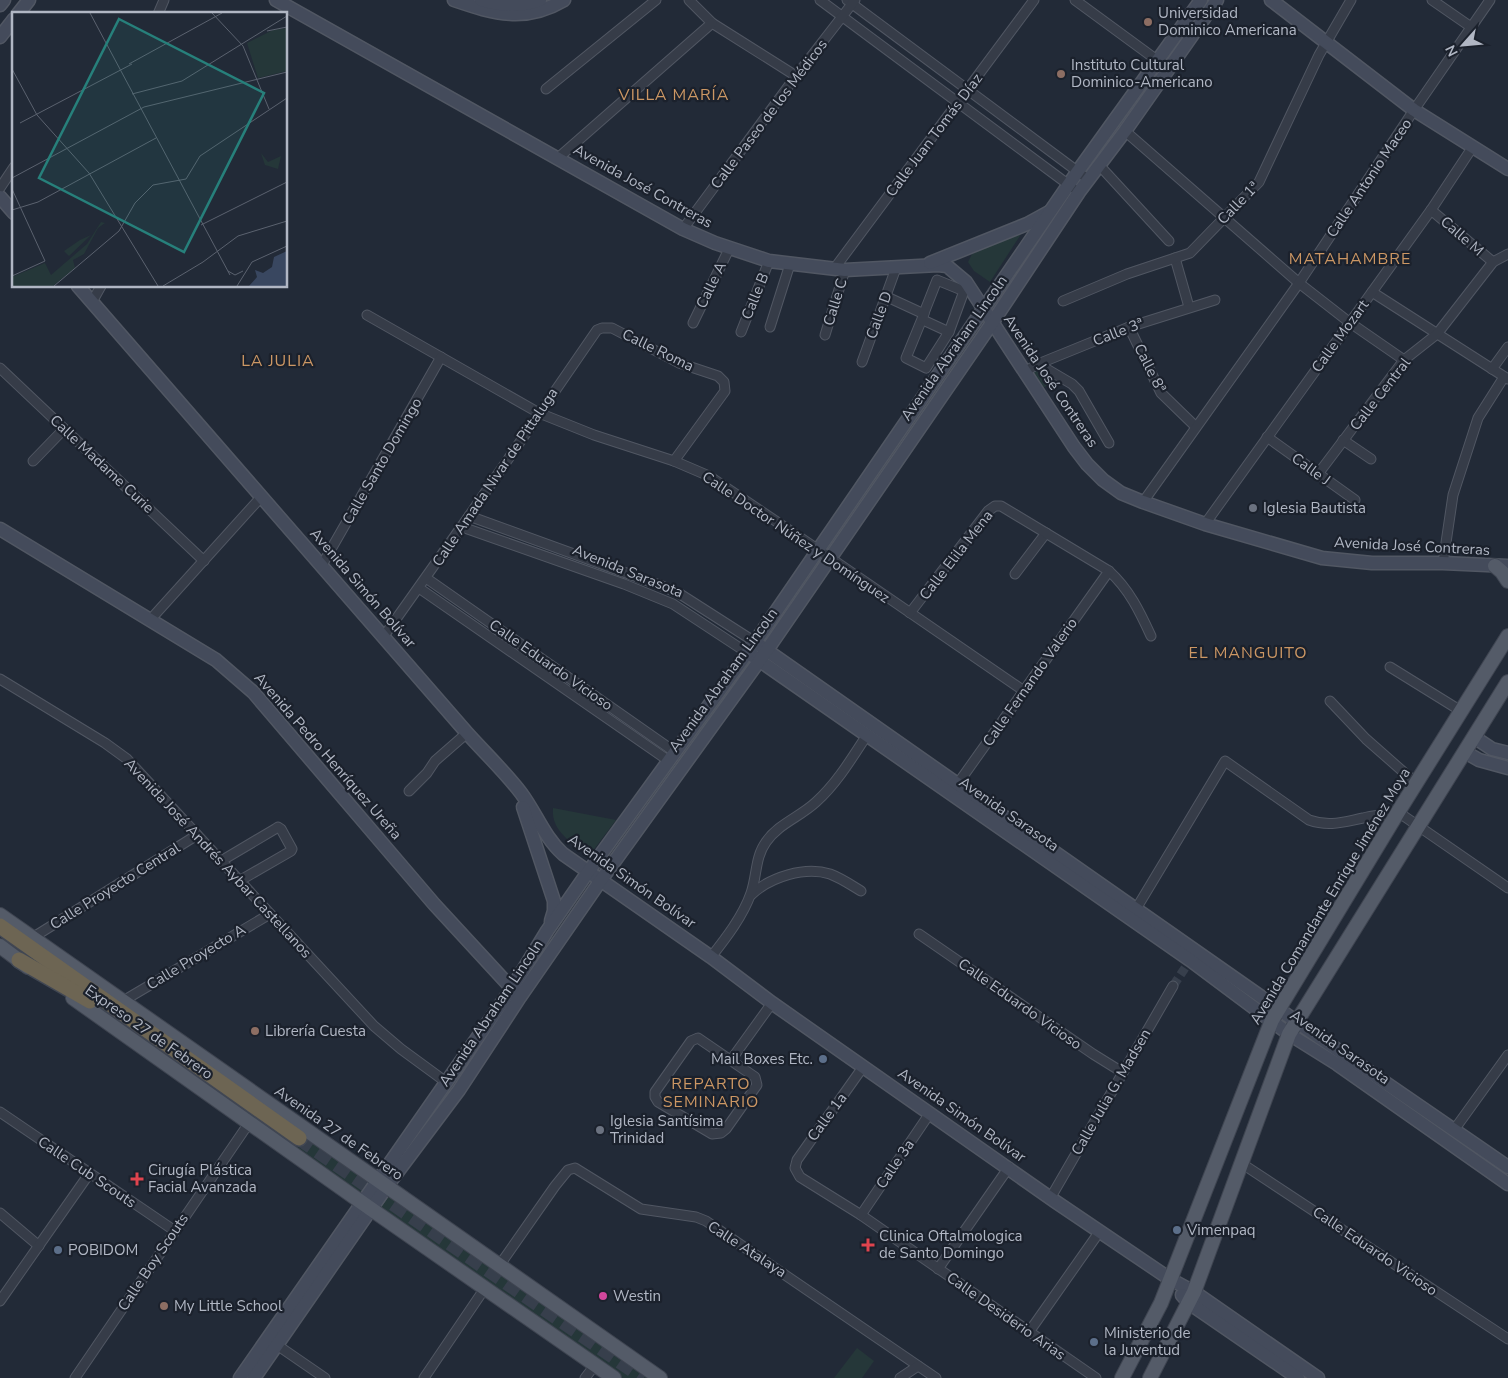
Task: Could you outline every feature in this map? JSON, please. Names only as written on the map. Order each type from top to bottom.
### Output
[{"type":"highway","name":"Expreso 27 de Febrero","points":[[0,926],[112,1004],[296,1141]]},
{"type":"highway","name":"Expreso 27 de Febrero","points":[[0,933],[112,1004]]},
{"type":"highway","points":[[38,942],[112,1004]]},
{"type":"highway","points":[[19,960],[112,1004]]},
{"type":"main road","points":[[0,5],[4,0]]},
{"type":"main road","points":[[20,12],[29,0]]},
{"type":"main road","name":"Avenida José Contreras","points":[[276,0],[683,228],[715,243],[770,261],[840,269],[896,268],[924,265],[947,266],[966,282],[1024,372],[1087,464],[1103,480],[1121,493],[1205,524],[1322,558],[1372,563],[1443,563],[1502,566]]},
{"type":"main road","points":[[454,0],[489,12],[520,15],[541,10],[564,0]]},
{"type":"main road","points":[[482,0],[520,5],[540,0]]},
{"type":"main road","name":"Avenida Abraham Lincoln","points":[[383,1183],[446,1082],[601,880],[746,652],[755,642],[1078,171],[1201,0]]},
{"type":"main road","name":"Avenida Abraham Lincoln","points":[[240,1378],[383,1183],[459,1090],[516,993],[547,932],[588,872],[763,654],[992,323],[1079,192],[1100,166],[1217,0]]},
{"type":"main road","points":[[1271,0],[1414,110],[1508,169]]},
{"type":"main road","points":[[0,37],[12,22]]},
{"type":"main road","points":[[0,197],[12,210]]},
{"type":"main road","points":[[924,265],[1027,224],[1052,211]]},
{"type":"main road","name":"Avenida Simón Bolívar","points":[[80,288],[467,733],[514,784],[523,795],[554,846],[863,1067],[1170,1279],[1191,1298]]},
{"type":"main road","name":"Avenida Pedro Henríquez Ureña","points":[[0,529],[216,660],[253,692],[434,904],[516,993]]},
{"type":"main road","points":[[1502,566],[1502,572],[1508,582]]},
{"type":"main road","name":"Avenida Comandante Enrique Jiménez Moya","points":[[1122,1378],[1161,1303],[1275,1014],[1508,636]]},
{"type":"main road","name":"Avenida Sarasota","points":[[755,642],[763,654],[868,736],[955,788]]},
{"type":"main road","name":"Avenida Sarasota","points":[[746,652],[763,654],[955,788],[1187,964],[1275,1014]]},
{"type":"main road","points":[[1150,1378],[1191,1298],[1293,1028],[1508,682]]},
{"type":"main road","points":[[1474,737],[1492,749],[1508,753]]},
{"type":"main road","points":[[1464,752],[1479,760],[1508,768]]},
{"type":"main road","points":[[514,784],[523,805],[554,901],[554,911],[547,932]]},
{"type":"main road","name":"Avenida Sarasota","points":[[1010,828],[1136,909],[1275,1014],[1337,1064],[1508,1184]]},
{"type":"main road","points":[[0,915],[38,942]]},
{"type":"main road","points":[[0,947],[366,1206],[614,1378]]},
{"type":"main road","name":"Avenida 27 de Febrero","points":[[112,1004],[383,1183],[660,1378]]},
{"type":"main road","name":"Avenida Sarasota","points":[[1293,1028],[1454,1130],[1508,1167]]},
{"type":"main road","name":"Avenida Abraham Lincoln","points":[[254,1378],[366,1206]]},
{"type":"main road","points":[[1191,1298],[1298,1378]]},
{"type":"main road","points":[[1191,1298],[1318,1378]]},
{"type":"street","points":[[159,12],[164,0]]},
{"type":"street","points":[[546,89],[656,0]]},
{"type":"street","points":[[689,0],[712,23],[796,76]]},
{"type":"street","points":[[820,0],[1079,192]]},
{"type":"street","name":"Calle Juan Tomás Díaz","points":[[840,269],[1034,0]]},
{"type":"street","points":[[1075,0],[1169,69]]},
{"type":"street","name":"Calle 1ª","points":[[1063,301],[1127,274],[1191,252],[1263,177],[1325,42],[1351,0]]},
{"type":"street","points":[[1432,0],[1471,27]]},
{"type":"street","name":"Calle Antonio Maceo","points":[[1143,502],[1195,426],[1299,283],[1490,0]]},
{"type":"street","points":[[851,1],[1089,180]]},
{"type":"street","name":"Calle Paseo de los Médicos","points":[[683,228],[796,76],[843,17],[851,1]]},
{"type":"street","points":[[558,158],[712,23]]},
{"type":"street","points":[[1125,131],[1299,283],[1349,322],[1404,360]]},
{"type":"street","name":"Calle Mozart","points":[[1205,524],[1431,210],[1472,148]]},
{"type":"street","points":[[1100,166],[1169,241]]},
{"type":"street","points":[[0,188],[12,170]]},
{"type":"street","name":"Calle M","points":[[1431,210],[1492,262]]},
{"type":"street","name":"Calle A","points":[[693,323],[730,247]]},
{"type":"street","name":"Calle Central","points":[[1318,474],[1404,360],[1437,334],[1492,262],[1508,254]]},
{"type":"street","points":[[1174,258],[1189,308]]},
{"type":"street","name":"Calle B","points":[[741,332],[770,261]]},
{"type":"street","name":"Calle B","points":[[770,326],[790,264]]},
{"type":"street","name":"Calle D","points":[[862,362],[896,268]]},
{"type":"street","name":"Calle C","points":[[825,335],[840,269]]},
{"type":"street","points":[[936,280],[964,291],[949,332],[926,368],[906,358],[923,316],[936,280]]},
{"type":"street","points":[[92,302],[100,288]]},
{"type":"street","points":[[1372,292],[1506,378],[1478,418],[1453,495],[1443,563]]},
{"type":"street","points":[[885,296],[949,332]]},
{"type":"street","name":"Calle 3ª","points":[[1024,372],[1038,364],[1129,327],[1215,300]]},
{"type":"street","name":"Calle Doctor Núñez y Domínguez","points":[[367,315],[539,413],[594,435],[674,461],[708,476],[818,549],[1024,691]]},
{"type":"street","name":"Calle 8ª","points":[[1129,327],[1161,394],[1195,426]]},
{"type":"street","name":"Calle Amada Nivar de Pittaluga","points":[[384,636],[462,527],[594,334],[602,328],[612,328]]},
{"type":"street","name":"Calle Roma","points":[[612,328],[679,363],[718,376],[724,382],[724,390],[674,461]]},
{"type":"street","points":[[1492,369],[1508,347]]},
{"type":"street","name":"Calle Santo Domingo","points":[[322,565],[442,357]]},
{"type":"street","points":[[1038,364],[1072,384],[1079,391],[1109,443]]},
{"type":"street","name":"Calle Madame Curie","points":[[0,368],[204,561]]},
{"type":"street","points":[[33,461],[64,429]]},
{"type":"street","name":"Calle J","points":[[1268,437],[1355,500]]},
{"type":"street","points":[[1344,440],[1371,459]]},
{"type":"street","points":[[150,620],[262,496]]},
{"type":"street","name":"Calle Elila Mena","points":[[910,613],[988,511],[995,506],[1006,508],[1109,571],[1127,590],[1136,604],[1151,636]]},
{"type":"street","name":"Avenida Sarasota","points":[[469,516],[680,594],[755,642]]},
{"type":"street","name":"Avenida Sarasota","points":[[462,527],[624,584],[673,604],[746,652]]},
{"type":"street","points":[[1015,574],[1046,532]]},
{"type":"street","points":[[533,551],[537,541]]},
{"type":"street","name":"Calle Fernando Valerio","points":[[955,788],[1109,571]]},
{"type":"street","points":[[624,584],[628,574]]},
{"type":"street","name":"Calle Eduardo Vicioso","points":[[426,578],[576,682],[678,760]]},
{"type":"street","name":"Calle Eduardo Vicioso","points":[[419,588],[571,692],[678,760]]},
{"type":"street","points":[[1390,668],[1462,710]]},
{"type":"street","name":"Avenida José Andrés Aybar Castellanos","points":[[0,679],[127,759],[374,1026],[446,1082]]},
{"type":"street","points":[[571,692],[576,682]]},
{"type":"street","points":[[1330,701],[1366,739],[1416,783]]},
{"type":"street","points":[[409,791],[427,773],[435,760],[467,733]]},
{"type":"street","points":[[711,957],[751,895],[758,858],[766,842],[777,829],[810,807],[821,797],[834,783],[868,736]]},
{"type":"street","points":[[1136,909],[1225,760],[1309,820],[1330,824],[1398,812],[1508,888]]},
{"type":"street","points":[[221,861],[275,829],[281,830],[292,849],[291,851],[239,881]]},
{"type":"street","name":"Calle Proyecto Central","points":[[38,942],[197,835]]},
{"type":"street","points":[[751,895],[760,886],[804,872],[832,875],[861,891]]},
{"type":"street","name":"Calle Proyecto A","points":[[112,1004],[270,914]]},
{"type":"street","name":"Calle Eduardo Vicioso","points":[[919,934],[1122,1072]]},
{"type":"street","name":"Calle Julia G. Madsen","points":[[1051,1197],[1173,986]]},
{"type":"street","points":[[731,1060],[772,1003]]},
{"type":"street","points":[[695,1038],[698,1038],[731,1060],[755,1077],[757,1085],[726,1130],[720,1133],[712,1134],[658,1102],[655,1097],[655,1092],[695,1038]]},
{"type":"street","points":[[1454,1130],[1508,1055]]},
{"type":"street","name":"Calle 1a","points":[[795,1168],[797,1160],[863,1067]]},
{"type":"street","name":"Calle Cub Scouts","points":[[0,1112],[175,1232]]},
{"type":"street","name":"Calle 3a","points":[[860,1215],[930,1113]]},
{"type":"street","name":"Calle Boy Scouts","points":[[75,1378],[249,1122]]},
{"type":"street","name":"Calle Eduardo Vicioso","points":[[1241,1163],[1508,1339]]},
{"type":"street","name":"Calle Atalaya","points":[[499,1266],[555,1186],[568,1170],[575,1168],[640,1209],[696,1217],[706,1221],[936,1378]]},
{"type":"street","name":"Calle Desiderio Arias","points":[[795,1168],[800,1176],[860,1215],[1096,1378]]},
{"type":"street","points":[[938,1269],[1009,1168]]},
{"type":"street","points":[[0,1302],[89,1174]]},
{"type":"street","points":[[0,1214],[39,1246]]},
{"type":"street","points":[[1029,1332],[1100,1231]]},
{"type":"street","points":[[424,1378],[485,1288]]},
{"type":"street","points":[[276,1345],[325,1378]]},
{"type":"street","points":[[586,1378],[595,1365]]},
{"type":"street","points":[[900,1378],[918,1366]]},
{"type":"shaded area","points":[[1025,228],[990,282],[974,271],[968,262],[972,254],[1019,229]]},
{"type":"shaded area","points":[[1037,367],[1057,380],[1041,389],[1030,372]]},
{"type":"shaded area","points":[[553,808],[616,820],[589,856],[559,830],[555,824]]},
{"type":"shaded area","points":[[306,1134],[656,1378],[619,1378],[294,1152]]},
{"type":"shaded area","points":[[857,1348],[874,1361],[862,1378],[834,1378]]},
{"type":"tunnel","points":[[1173,986],[1185,968]]},
{"type":"tunnel","points":[[299,1138],[644,1378]]},
{"type":"place","name":"Universidad Dominico Americana","points":[[1148,22]]},
{"type":"place","name":"Instituto Cultural Dominico-Americano","points":[[1061,74]]},
{"type":"place","name":"Iglesia Bautista","points":[[1253,508]]},
{"type":"place","name":"Librería Cuesta","points":[[255,1031]]},
{"type":"place","name":"Mail Boxes Etc.","points":[[823,1059]]},
{"type":"place","name":"Iglesia Santísima Trinidad","points":[[600,1130]]},
{"type":"place","name":"Cirugía Plástica Facial Avanzada","points":[[137,1179]]},
{"type":"place","name":"Vimenpaq","points":[[1177,1230]]},
{"type":"place","name":"Clinica Oftalmologica de Santo Domingo","points":[[868,1245]]},
{"type":"place","name":"POBIDOM","points":[[58,1250]]},
{"type":"place","name":"Westin","points":[[603,1296]]},
{"type":"place","name":"My Little School","points":[[164,1306]]},
{"type":"place","name":"Ministerio de la Juventud","points":[[1094,1342]]},
{"type":"district","name":"VILLA MARÍA","points":[[674,94]]},
{"type":"district","name":"MATAHAMBRE","points":[[1350,258]]},
{"type":"district","name":"LA JULIA","points":[[278,360]]},
{"type":"district","name":"EL MANGUITO","points":[[1248,652]]},
{"type":"district","name":"REPARTO SEMINARIO","points":[[711,1092]]}]
